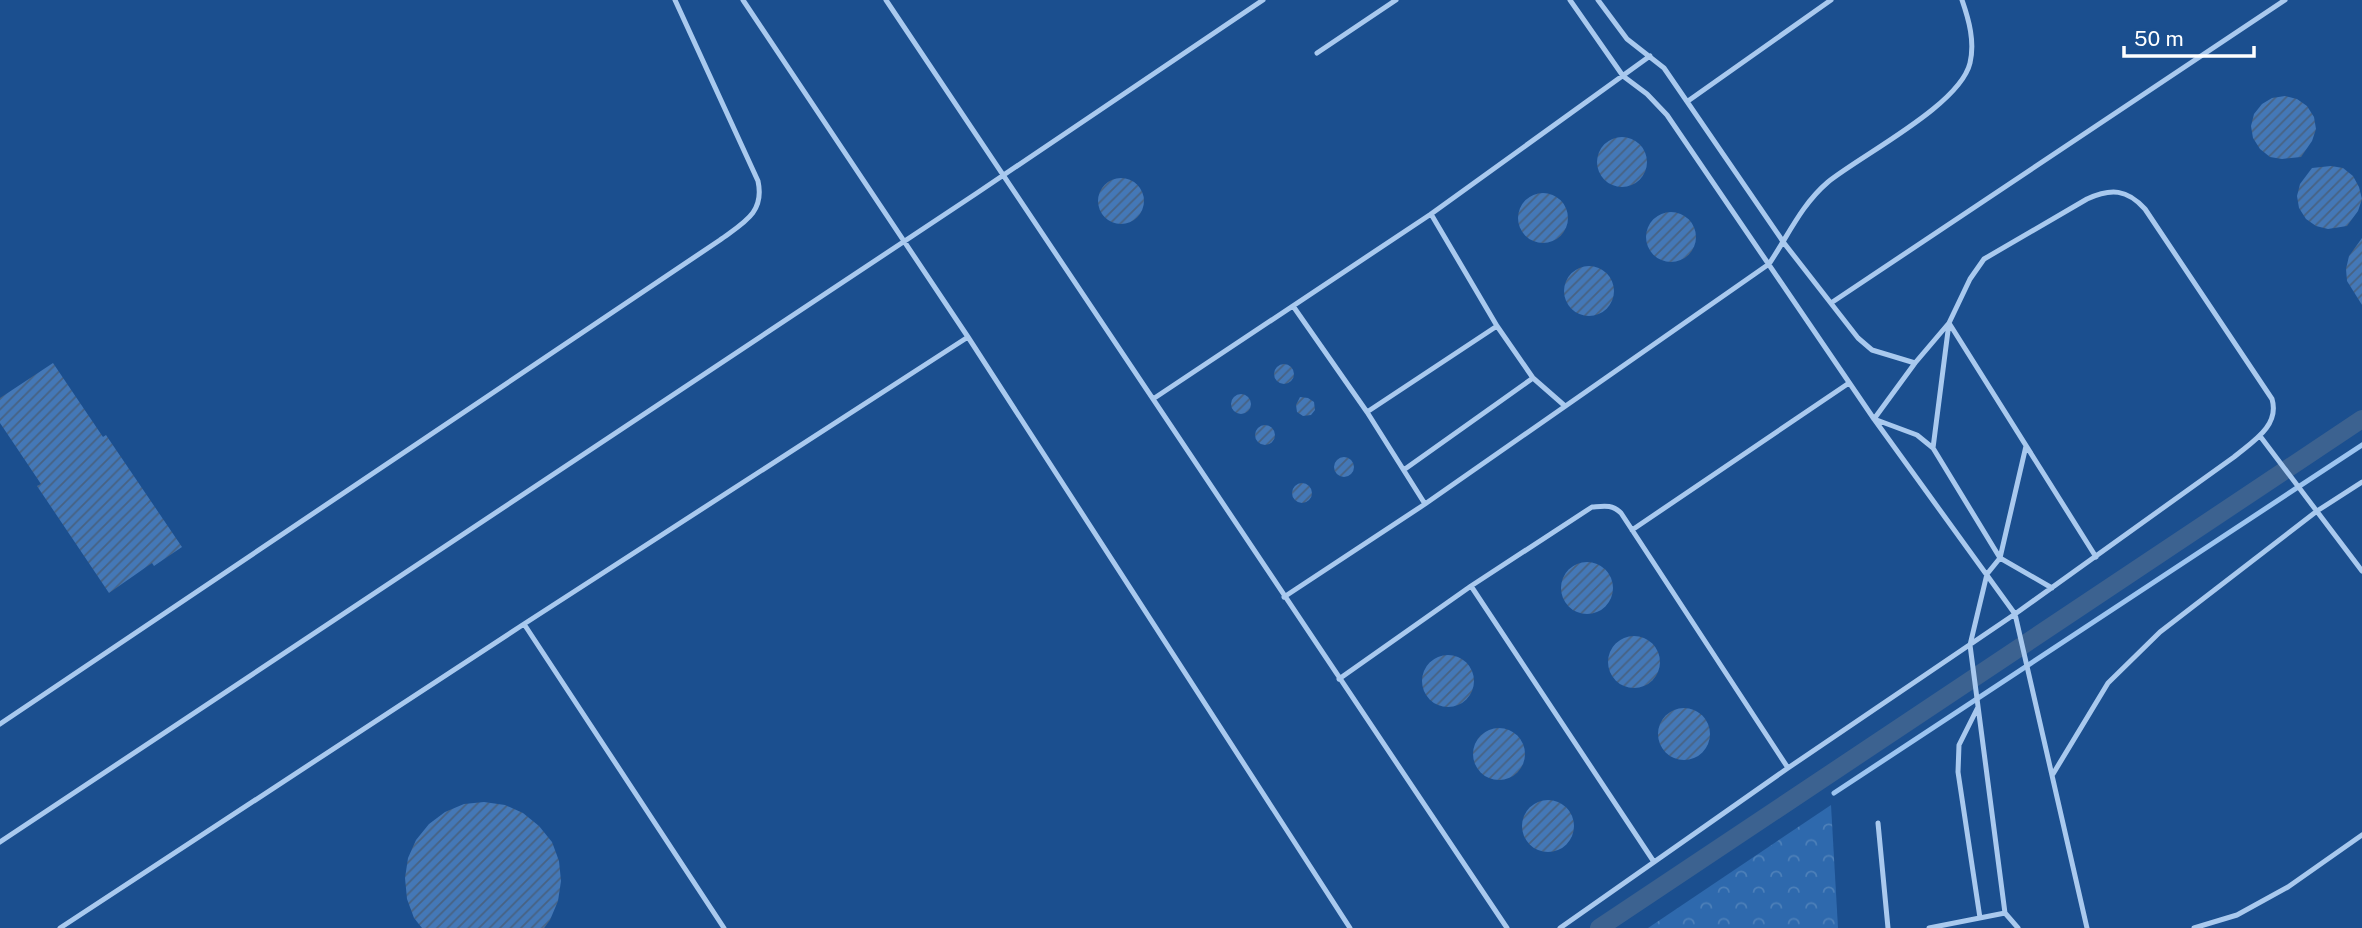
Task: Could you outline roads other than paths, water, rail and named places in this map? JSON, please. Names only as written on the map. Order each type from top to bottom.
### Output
[{"type":"lane","points":[[0,724],[708,248],[749,217],[758,207],[761,195],[758,181],[675,0]]},
{"type":"lane","points":[[743,0],[953,314],[1350,928]]},
{"type":"lane","points":[[886,0],[1507,928]]},
{"type":"lane","points":[[0,842],[977,193],[1262,0]]},
{"type":"lane","points":[[1317,53],[1396,0]]},
{"type":"lane","points":[[1570,0],[1623,76],[1647,94],[1667,115],[1874,419],[2015,614],[2087,928]]},
{"type":"lane","points":[[1598,0],[1619,31],[1664,68],[1784,243],[1858,338],[1872,350],[1915,363]]},
{"type":"lane","points":[[1688,101],[1831,0]]},
{"type":"lane","points":[[1284,597],[1425,504],[1769,264],[1804,207],[1828,183],[1936,106],[1958,87],[1970,65],[1972,43],[1962,0]]},
{"type":"lane","points":[[1830,303],[2285,0]]},
{"type":"lane","points":[[1153,399],[1432,214],[1650,56]]},
{"type":"lane","points":[[1560,928],[1788,768],[2052,589],[2234,457],[2260,436],[2274,412],[2272,398],[2145,209],[2126,193],[2098,194],[2087,199],[1984,259],[1970,279],[1949,323],[1915,363],[1874,419]]},
{"type":"lane","points":[[1432,214],[1497,326],[1533,378],[1565,406]]},
{"type":"lane","points":[[1293,306],[1367,412],[1425,504]]},
{"type":"lane","points":[[1949,323],[2096,557]]},
{"type":"lane","points":[[1933,448],[1949,323]]},
{"type":"lane","points":[[1367,412],[1497,326]]},
{"type":"lane","points":[[60,928],[968,337]]},
{"type":"lane","points":[[1405,469],[1533,378]]},
{"type":"lane","points":[[1632,530],[1849,383]]},
{"type":"lane","points":[[1874,419],[1917,435],[1933,448],[2000,558],[2052,589]]},
{"type":"lane","points":[[2260,436],[2362,571]]},
{"type":"lane","points":[[2018,928],[2005,913],[1970,645],[1987,574],[2000,558],[2026,446]]},
{"type":"lane","points":[[2052,775],[2108,683],[2160,632],[2317,512],[2362,482]]},
{"type":"lane","points":[[1339,679],[1471,586],[1592,507],[1606,505],[1615,508],[1632,530],[1788,768]]},
{"type":"lane","points":[[1471,586],[1654,862]]},
{"type":"lane","points":[[524,624],[724,928]]},
{"type":"lane","points":[[1978,707],[1959,745],[1958,772],[1980,918]]},
{"type":"lane","points":[[1878,823],[1888,928]]},
{"type":"lane","points":[[2194,928],[2248,910],[2288,887],[2362,835]]},
{"type":"lane","points":[[1929,928],[2005,913]]},
{"type":"waterway","points":[[1599,928],[2362,419]]},
{"type":"waterway","points":[[1834,793],[2362,445]]}]
